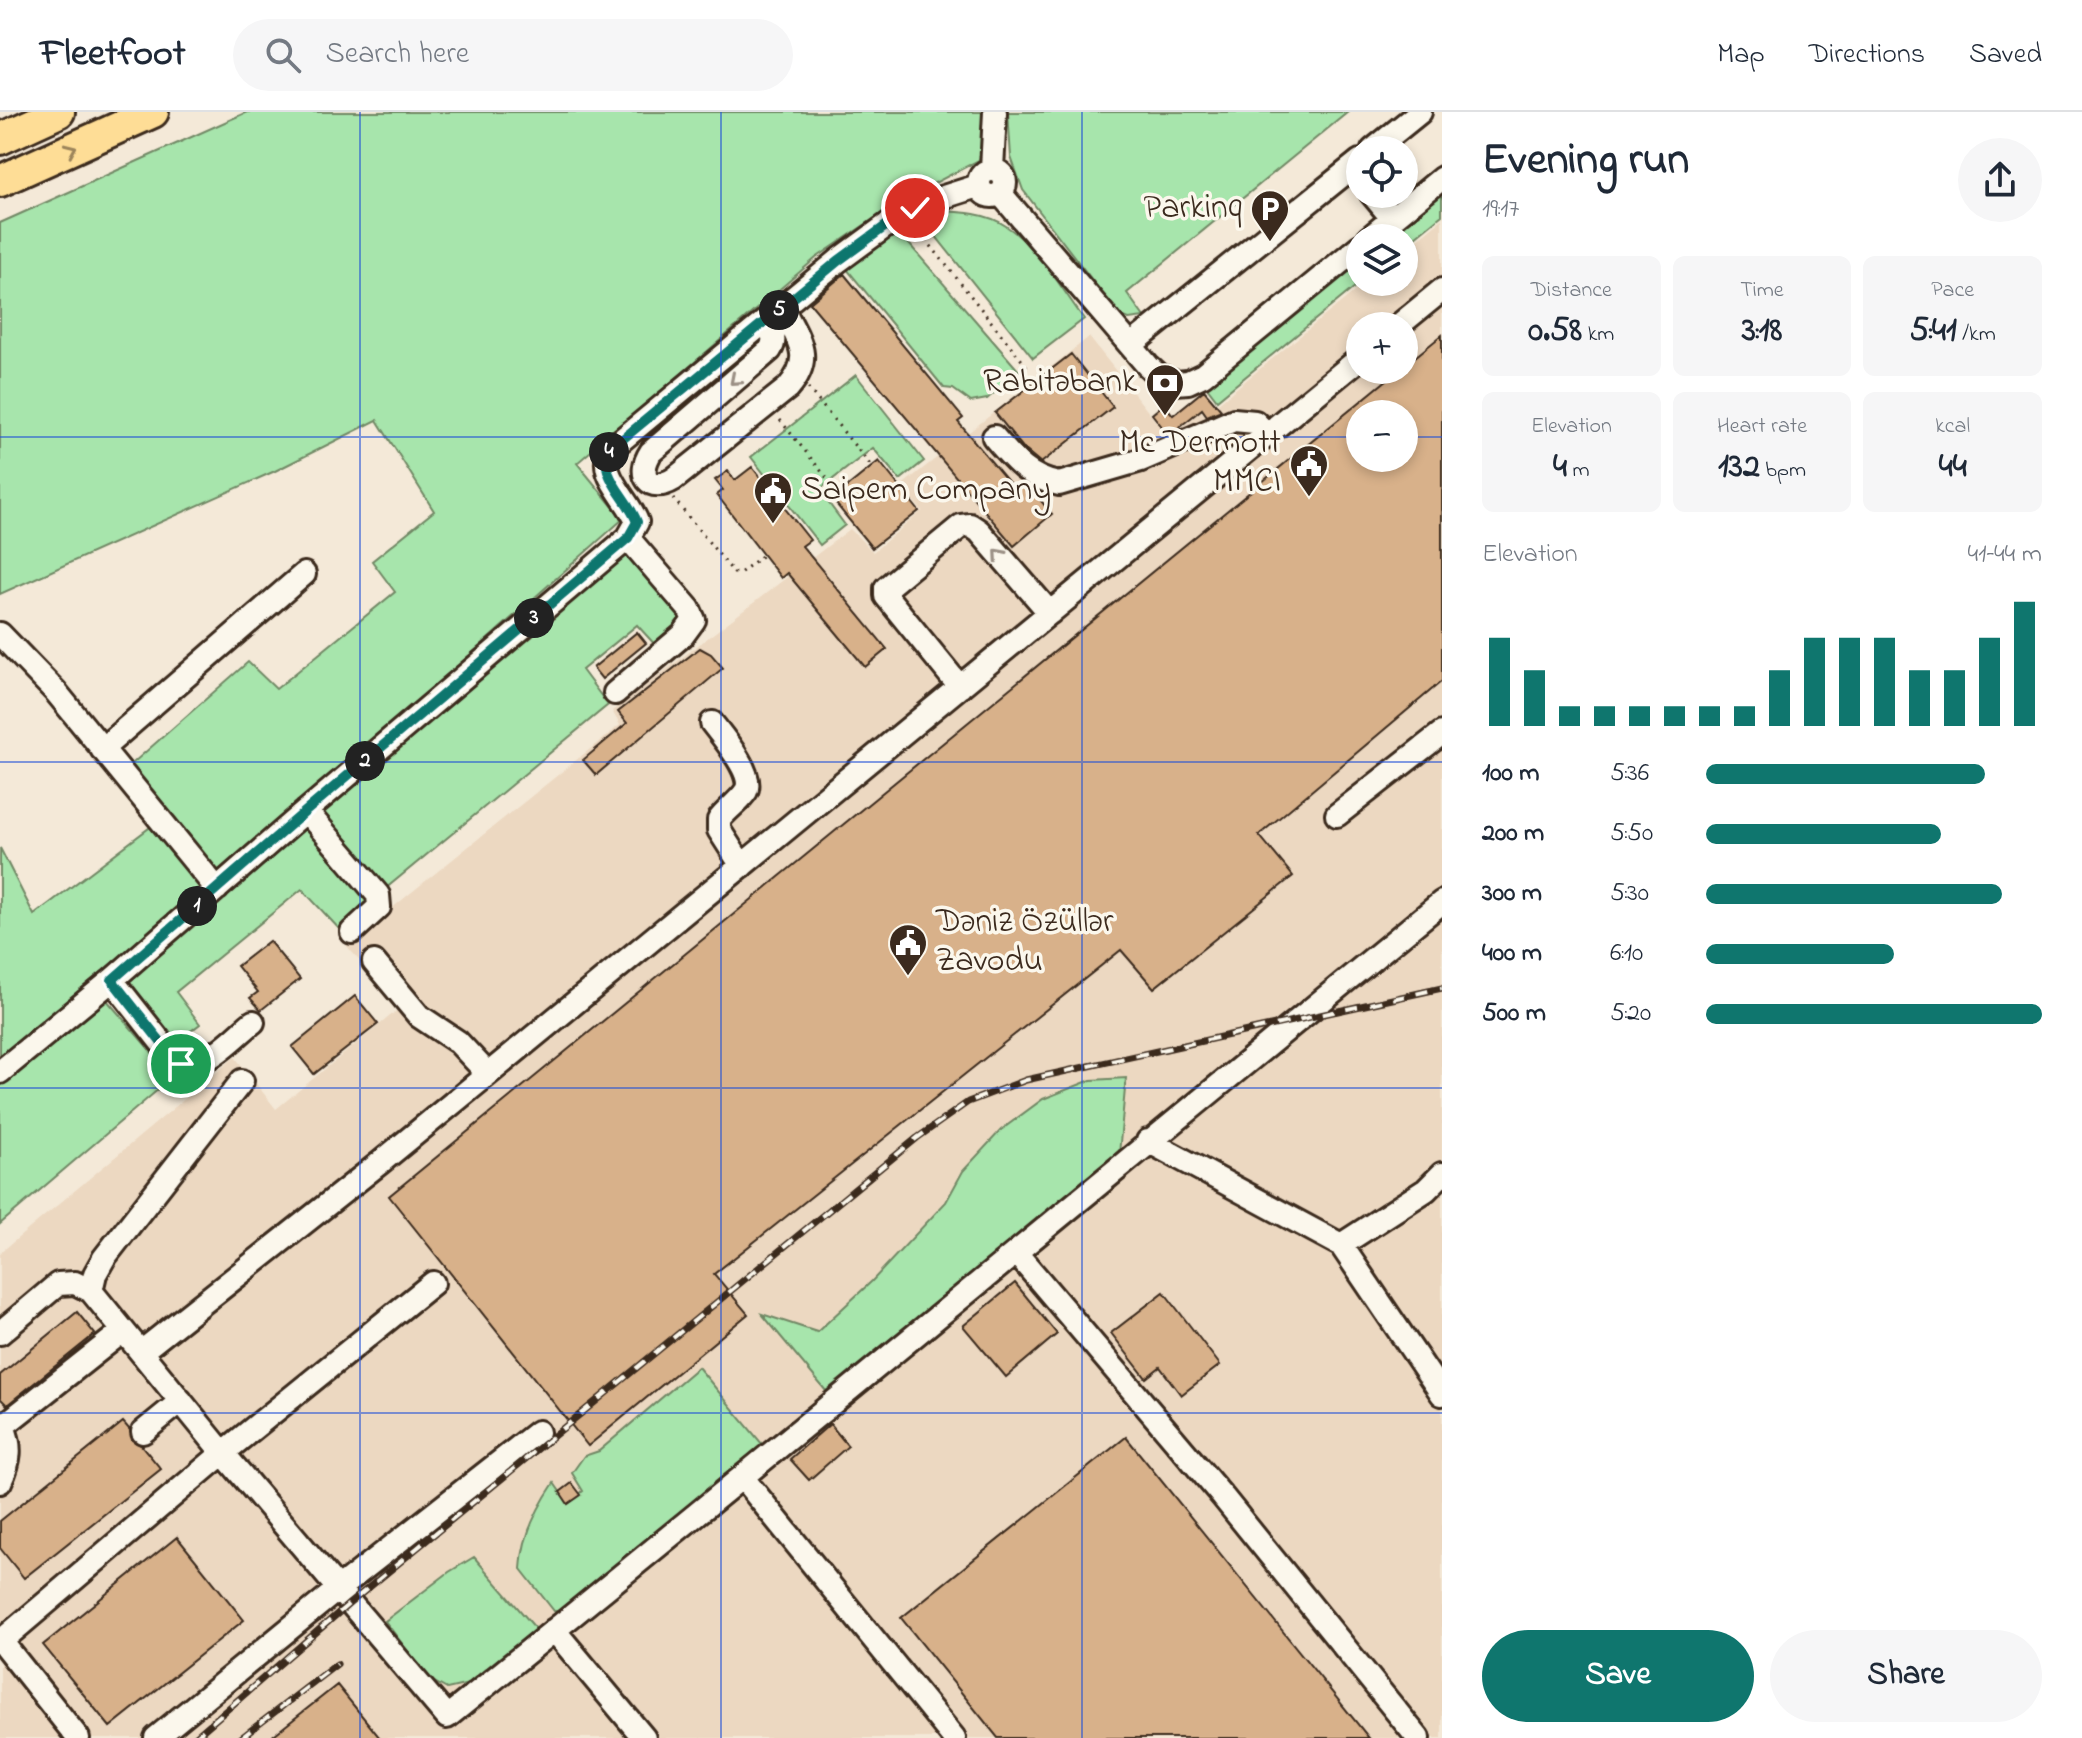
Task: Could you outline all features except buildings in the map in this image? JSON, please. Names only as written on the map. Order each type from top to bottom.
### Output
[{"type":"highway","points":[[11,127],[59,112]]},
{"type":"highway","points":[[0,181],[153,112]]},
{"type":"street","points":[[995,112],[981,191],[990,196],[1000,193],[1160,377],[1175,383],[1188,382],[1203,375],[1346,258]]},
{"type":"street","points":[[1390,136],[1420,112]]},
{"type":"street","points":[[0,1072],[112,980],[628,538],[637,522],[605,463],[606,455],[613,447],[838,261],[905,213],[985,178]]},
{"type":"street","points":[[1385,224],[1442,178]]},
{"type":"street","points":[[1131,345],[1346,179]]},
{"type":"street","points":[[1384,208],[1392,218]]},
{"type":"street","points":[[1415,312],[1442,290]]},
{"type":"street","points":[[774,314],[803,357],[798,376],[664,485],[653,485],[646,479],[644,462],[651,452],[770,350],[774,344],[774,314]]},
{"type":"street","points":[[141,1352],[488,1074],[1346,370]]},
{"type":"street","points":[[994,437],[1027,472],[1059,484],[1128,465],[1234,420],[1255,422],[1268,435]]},
{"type":"street","points":[[960,687],[886,596],[886,588],[896,578],[961,526],[970,525],[979,531],[1050,613]]},
{"type":"street","points":[[615,693],[683,635],[694,620],[689,609],[628,538]]},
{"type":"street","points":[[102,749],[304,574]]},
{"type":"street","points":[[0,634],[56,692],[217,889]]},
{"type":"street","points":[[712,723],[744,768],[748,784],[746,791],[719,820],[719,830],[742,866]]},
{"type":"street","points":[[1337,815],[1442,733]]},
{"type":"street","points":[[306,811],[378,895],[379,907],[352,932]]},
{"type":"street","points":[[0,1333],[58,1284],[75,1283],[91,1291],[223,1453],[447,1717],[1017,1254],[1148,1141],[1442,902]]},
{"type":"street","points":[[374,962],[419,1016],[458,1042],[488,1074]]},
{"type":"street","points":[[112,980],[181,1064],[193,1065],[205,1060],[253,1022]]},
{"type":"street","points":[[91,1291],[95,1274],[104,1258],[242,1081]]},
{"type":"street","points":[[1148,1141],[1341,1245],[1442,1394]]},
{"type":"street","points":[[1341,1245],[1426,1190],[1442,1174]]},
{"type":"street","points":[[1017,1254],[1223,1497],[1418,1738]]},
{"type":"street","points":[[78,1738],[0,1642],[223,1453],[433,1283]]},
{"type":"street","points":[[0,1482],[8,1466],[10,1452],[9,1439],[1,1424],[123,1331]]},
{"type":"street","points":[[143,1432],[181,1401]]},
{"type":"street","points":[[156,1738],[338,1589],[538,1432]]},
{"type":"street","points":[[742,1477],[954,1738]]},
{"type":"street","points":[[554,1630],[644,1738]]},
{"type":"path","points":[[905,213],[1028,368]]},
{"type":"path","points":[[798,376],[872,467]]},
{"type":"path","points":[[767,404],[839,493]]},
{"type":"path","points":[[664,485],[734,573],[740,573],[763,555]]},
{"type":"shaded area","name":"Dəniz Özüllər Zavodu","points":[[1442,219],[1442,1738],[0,1738],[0,1253],[235,1057],[276,1109],[400,1008],[346,945],[620,725],[612,711],[850,529],[873,552],[922,511],[901,486],[1089,337],[1169,438],[1201,411],[1210,420],[1222,410],[1217,404],[1349,296],[1418,296],[1418,239]]},
{"type":"green space","points":[[247,112],[987,112],[988,118],[979,160],[898,202],[816,258],[577,463],[623,519],[221,876],[126,769],[248,662],[276,689],[395,592],[372,561],[434,511],[377,420],[275,471],[0,594],[0,223]]},
{"type":"green space","points":[[1008,112],[1348,112],[1127,293],[1144,317],[1129,319],[1119,315],[1023,190],[1011,157]]},
{"type":"green space","points":[[1442,194],[1442,215],[1418,235],[1418,224],[1405,224]]},
{"type":"green space","points":[[939,211],[983,216],[1006,226],[1029,245],[1084,319],[1033,358],[923,220]]},
{"type":"green space","points":[[897,230],[1019,371],[987,399],[971,402],[953,389],[944,388],[846,268]]},
{"type":"green space","points":[[1346,273],[1346,294],[1217,400],[1207,387]]},
{"type":"green space","points":[[856,375],[924,461],[900,480],[873,448],[819,490],[845,525],[820,545],[751,457]]},
{"type":"green space","points":[[629,551],[687,623],[657,647],[637,625],[582,670],[608,705],[385,889],[322,813]]},
{"type":"green space","points":[[306,824],[376,901],[342,932],[302,889],[176,992],[200,1024],[175,1043],[125,982]]},
{"type":"green space","points":[[153,825],[203,888],[0,1056],[0,848],[34,915]]},
{"type":"green space","points":[[106,999],[173,1077],[0,1224],[0,1086]]},
{"type":"green space","points":[[1126,1078],[1119,1154],[826,1391],[762,1314],[817,1332],[872,1281],[946,1202],[963,1171],[1001,1130],[1043,1099],[1091,1080]]},
{"type":"green space","points":[[698,1367],[763,1445],[561,1611],[554,1611],[521,1569],[527,1535],[536,1513],[554,1483],[568,1503],[583,1491],[572,1473],[584,1456],[599,1451]]},
{"type":"green space","points":[[474,1557],[536,1629],[473,1683],[447,1689],[429,1679],[385,1621],[449,1572]]},
{"type":"railway","points":[[194,1738],[350,1603],[917,1138],[968,1102],[1026,1080],[1442,988]]},
{"type":"railway","points":[[241,1738],[337,1664]]},
{"type":"place","name":"Parkinq","points":[[1270,243]]},
{"type":"place","name":"Rabitəbank","points":[[1165,417]]},
{"type":"place","name":"Mc Dermott MMCI","points":[[1309,498]]},
{"type":"place","name":"Saipem Company","points":[[773,525]]},
{"type":"place","name":"Dəniz Özüllər Zavodu","points":[[908,977]]},
{"type":"route","points":[[181,1064],[112,980],[628,538],[637,522],[634,512],[610,477],[605,463],[606,455],[838,261],[915,208]]}]
